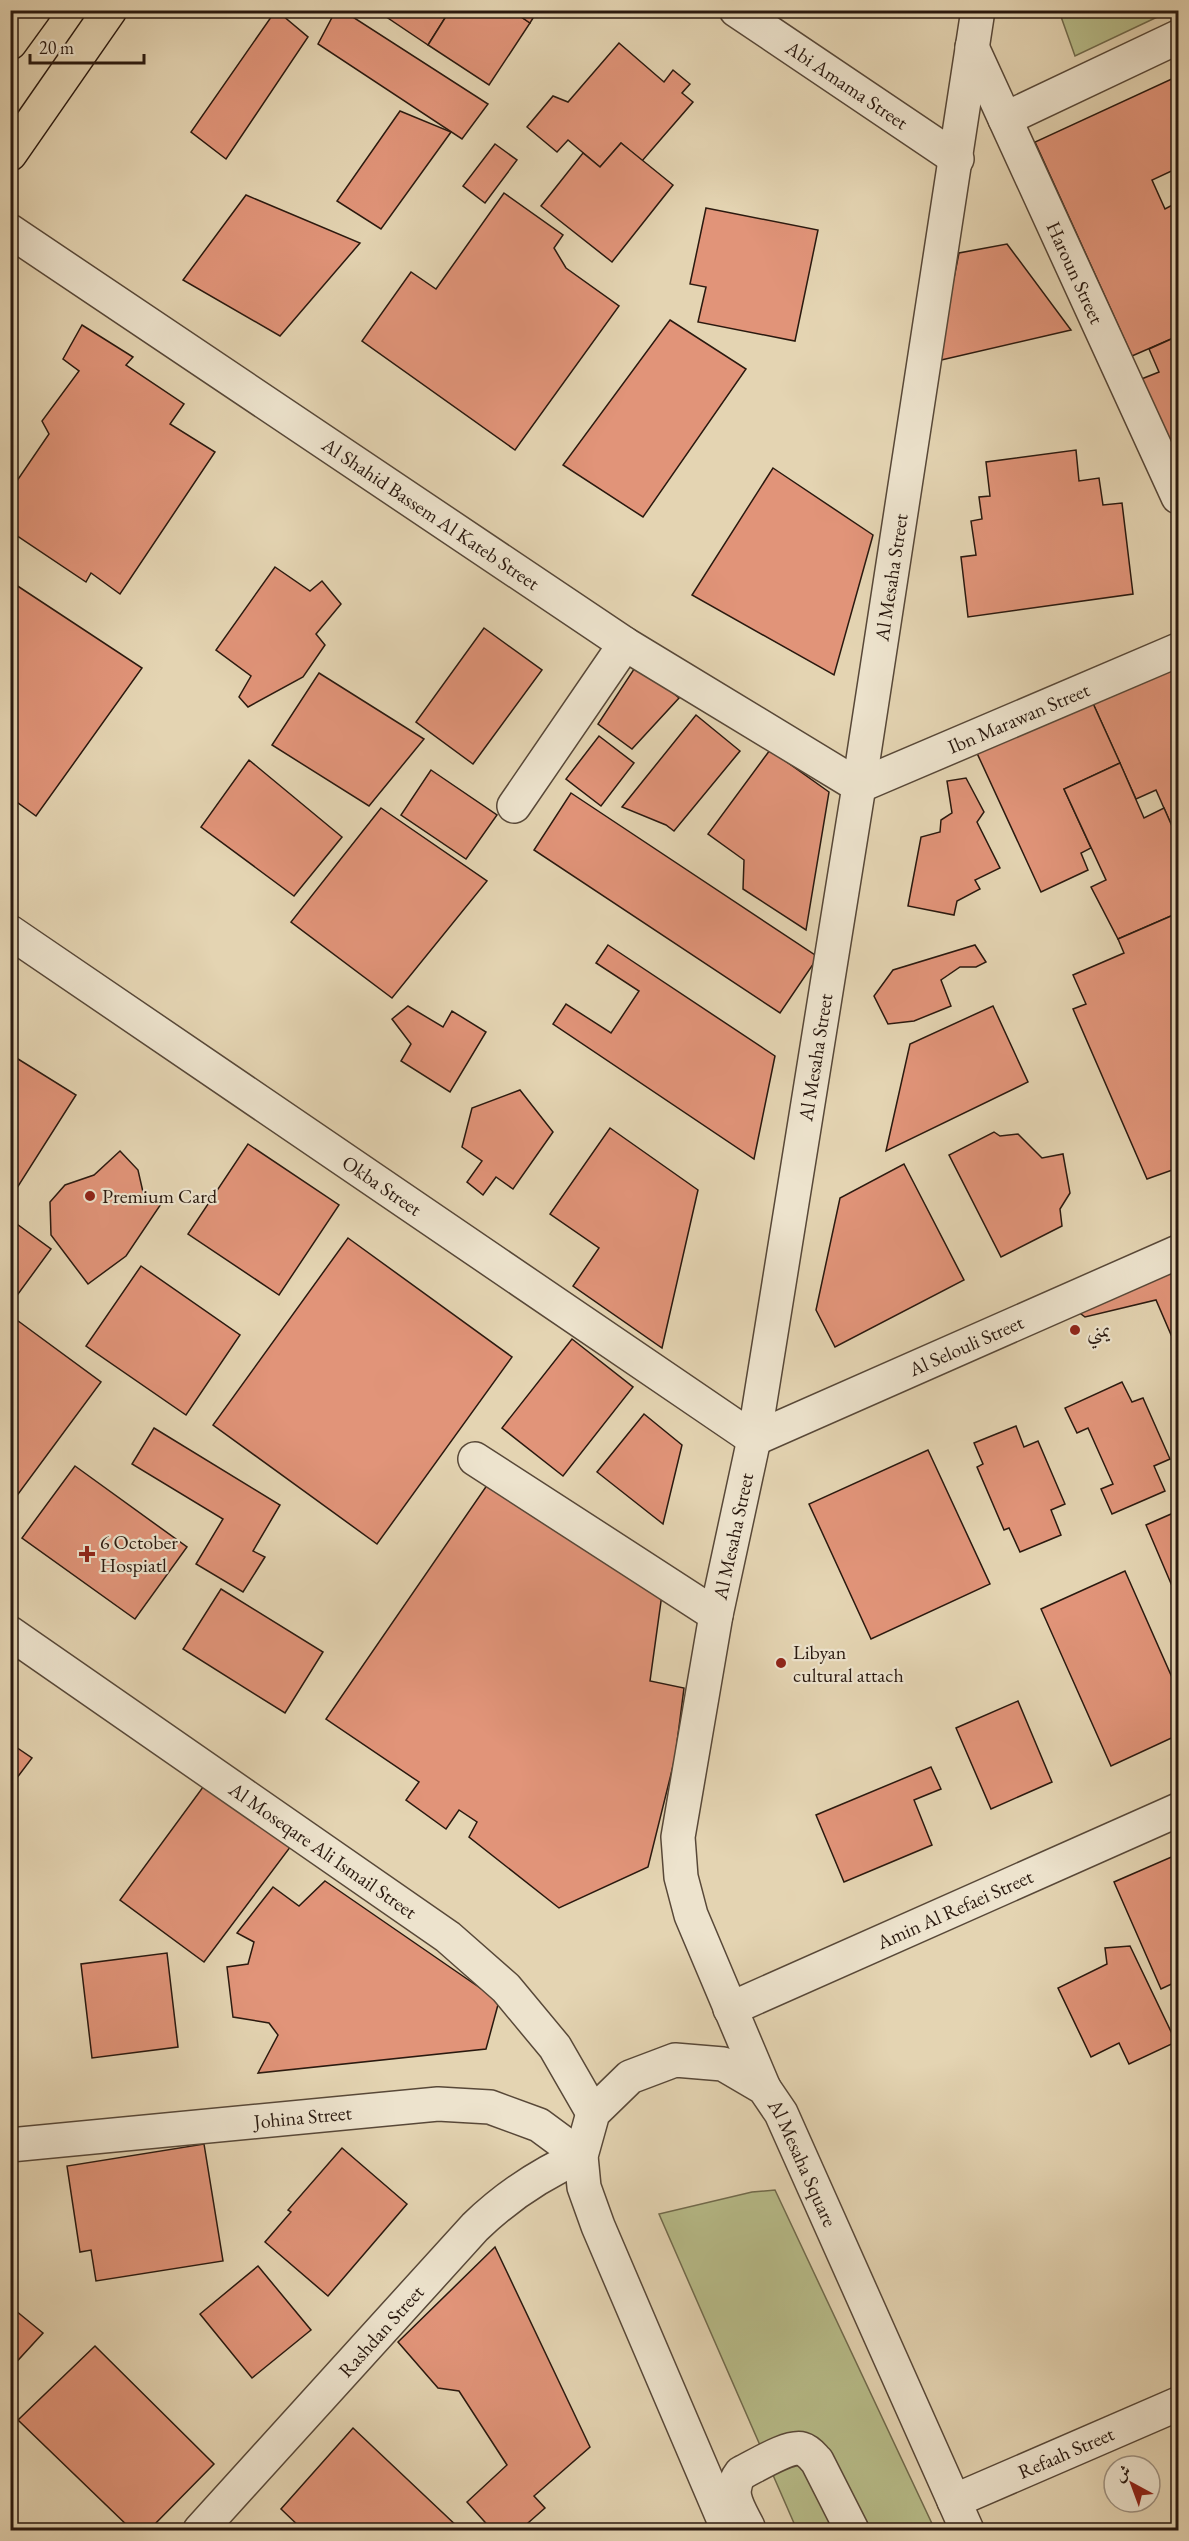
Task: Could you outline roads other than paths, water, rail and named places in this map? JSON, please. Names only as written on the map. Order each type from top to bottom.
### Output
[{"type":"main road","points":[[10,44],[34,10]]},
{"type":"main road","points":[[10,154],[110,10]]},
{"type":"street","name":"Abi Amama Street","points":[[736,10],[957,159]]},
{"type":"street","name":"Al Mesaha Street","points":[[764,2088],[691,1915],[681,1877],[678,1837],[716,1615],[754,1439],[859,786],[957,159],[978,10]]},
{"type":"street","points":[[1005,119],[1179,37]]},
{"type":"street","name":"Haroun Street","points":[[972,47],[1179,497]]},
{"type":"street","name":"Al Shahid Bassem Al Kateb Street","points":[[10,231],[625,644],[859,786]]},
{"type":"street","points":[[514,806],[625,644]]},
{"type":"street","name":"Ibn Marawan Street","points":[[859,786],[1179,650]]},
{"type":"street","name":"Okba Street","points":[[10,932],[754,1439]]},
{"type":"street","name":"Al Selouli Street","points":[[754,1439],[1179,1252]]},
{"type":"street","points":[[475,1459],[716,1615]]},
{"type":"street","name":"Al Moseqare Ali Ismail Street","points":[[10,1633],[448,1937],[506,1988],[555,2047],[593,2113]]},
{"type":"street","name":"Amin Al Refaei Street","points":[[730,2009],[1179,1810]]},
{"type":"street","name":"Al Mesaha Square","points":[[593,2113],[630,2077],[675,2060],[723,2064],[764,2088],[781,2113],[801,2154],[967,2530]]},
{"type":"street","name":"Johina Street","points":[[10,2145],[438,2104],[490,2107],[539,2125],[581,2156]]},
{"type":"street","points":[[593,2113],[581,2156],[584,2187],[598,2226],[728,2530]]},
{"type":"street","name":"Rashdan Street","points":[[200,2530],[475,2227],[498,2205],[524,2186],[551,2169],[581,2156]]},
{"type":"street","name":"Refaah Street","points":[[954,2501],[1179,2404]]},
{"type":"street","points":[[750,2530],[733,2494],[733,2486],[741,2473],[792,2449],[800,2448],[817,2461],[852,2530]]},
{"type":"street","points":[[697,2460],[707,2455],[727,2457],[735,2462],[741,2473]]},
{"type":"place","name":"Premium Card","points":[[90,1196]]},
{"type":"place","name":"يمني","points":[[1075,1330]]},
{"type":"place","name":"6 October Hospiatl","points":[[87,1554]]},
{"type":"place","name":"Libyan cultural attach","points":[[781,1663]]}]
